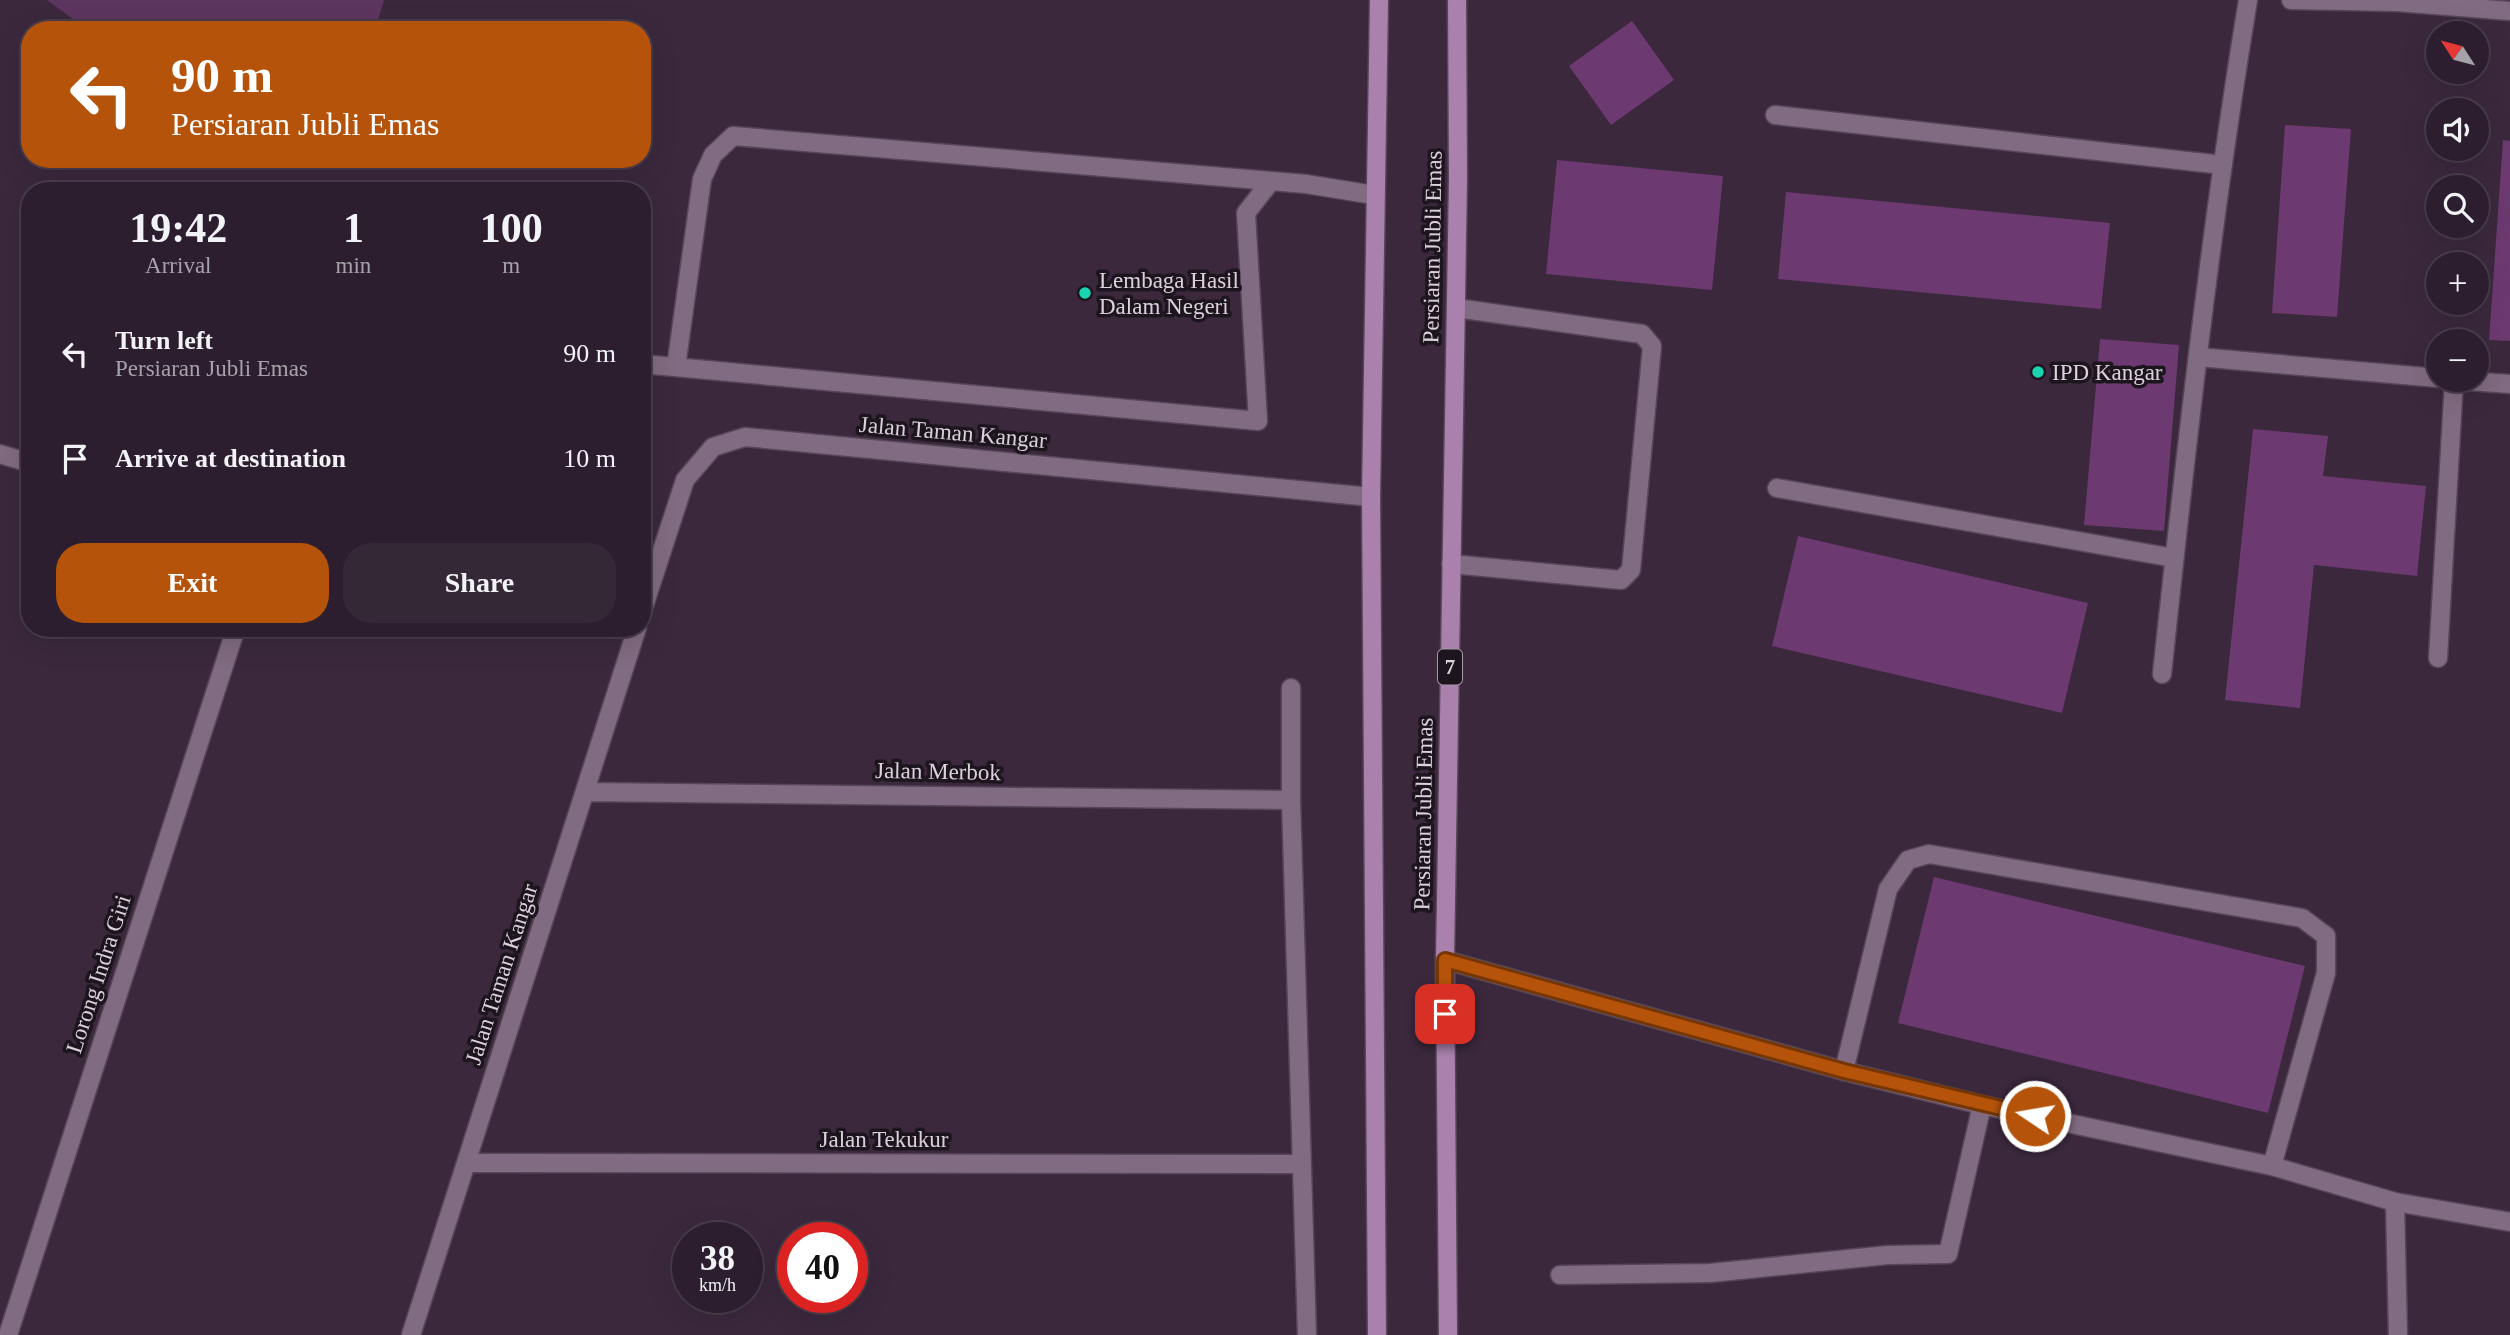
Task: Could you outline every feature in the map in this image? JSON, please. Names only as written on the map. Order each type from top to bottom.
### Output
[{"type":"main road","name":"Persiaran Jubli Emas","points":[[1377,1335],[1371,497],[1379,0]]},
{"type":"main road","name":"Persiaran Jubli Emas","points":[[1448,1335],[1445,960],[1456,308],[1457,0]]},
{"type":"street","points":[[2162,674],[2198,357],[2248,0]]},
{"type":"street","points":[[2291,0],[2397,1],[2510,11]]},
{"type":"street","points":[[1775,115],[2223,165]]},
{"type":"street","points":[[676,367],[702,179],[713,155],[733,136],[1306,184],[1374,195]]},
{"type":"street","points":[[651,365],[1258,421],[1246,213],[1271,181]]},
{"type":"street","points":[[1451,564],[1621,580],[1631,570],[1652,346],[1642,334],[1456,308]]},
{"type":"street","points":[[2198,357],[2426,377]]},
{"type":"street","points":[[2489,382],[2510,384]]},
{"type":"street","points":[[2438,658],[2453,392]]},
{"type":"street","name":"Jalan Taman Kangar","points":[[651,584],[685,480],[713,447],[746,437],[1371,497]]},
{"type":"street","points":[[0,454],[21,460]]},
{"type":"street","points":[[1777,488],[2174,558]]},
{"type":"street","name":"Lorong Indra Giri","points":[[8,1335],[233,637]]},
{"type":"street","name":"Jalan Taman Kangar","points":[[411,1335],[634,637]]},
{"type":"street","points":[[1292,688],[1291,800],[1307,1335]]},
{"type":"street","name":"Jalan Merbok","points":[[585,792],[1291,800]]},
{"type":"street","points":[[1844,1071],[1888,889],[1908,860],[1929,854],[2302,918],[2326,936],[2326,973],[2272,1166]]},
{"type":"street","points":[[1445,960],[1844,1071],[1982,1105],[2272,1166],[2395,1202],[2510,1222]]},
{"type":"street","points":[[1560,1275],[1710,1273],[1888,1255],[1948,1254],[1982,1105]]},
{"type":"street","name":"Jalan Tekukur","points":[[466,1163],[1301,1164]]},
{"type":"street","points":[[2395,1202],[2398,1335]]},
{"type":"shaded area","points":[[47,0],[384,0],[378,21],[76,21]]},
{"type":"building","points":[[1632,21],[1674,80],[1611,125],[1569,66]]},
{"type":"building","points":[[2285,125],[2351,129],[2337,317],[2272,313]]},
{"type":"building","points":[[2503,140],[2510,141],[2510,341],[2489,340]]},
{"type":"building","points":[[1557,160],[1723,176],[1712,290],[1546,274]]},
{"type":"building","points":[[1786,192],[2110,223],[2101,309],[1778,279]]},
{"type":"building","points":[[2100,339],[2179,345],[2164,531],[2084,525]]},
{"type":"building","points":[[2253,429],[2328,436],[2323,476],[2426,486],[2417,576],[2314,565],[2300,708],[2225,700]]},
{"type":"building","points":[[1798,536],[2088,603],[2062,713],[1772,646]]},
{"type":"building","points":[[1934,877],[2305,966],[2268,1113],[1898,1023]]},
{"type":"place","name":"Lembaga Hasil Dalam Negeri","points":[[1085,293]]},
{"type":"place","name":"IPD Kangar","points":[[2038,372]]},
{"type":"route","points":[[1445,1014],[1445,960],[1844,1071],[2035,1116]]}]
